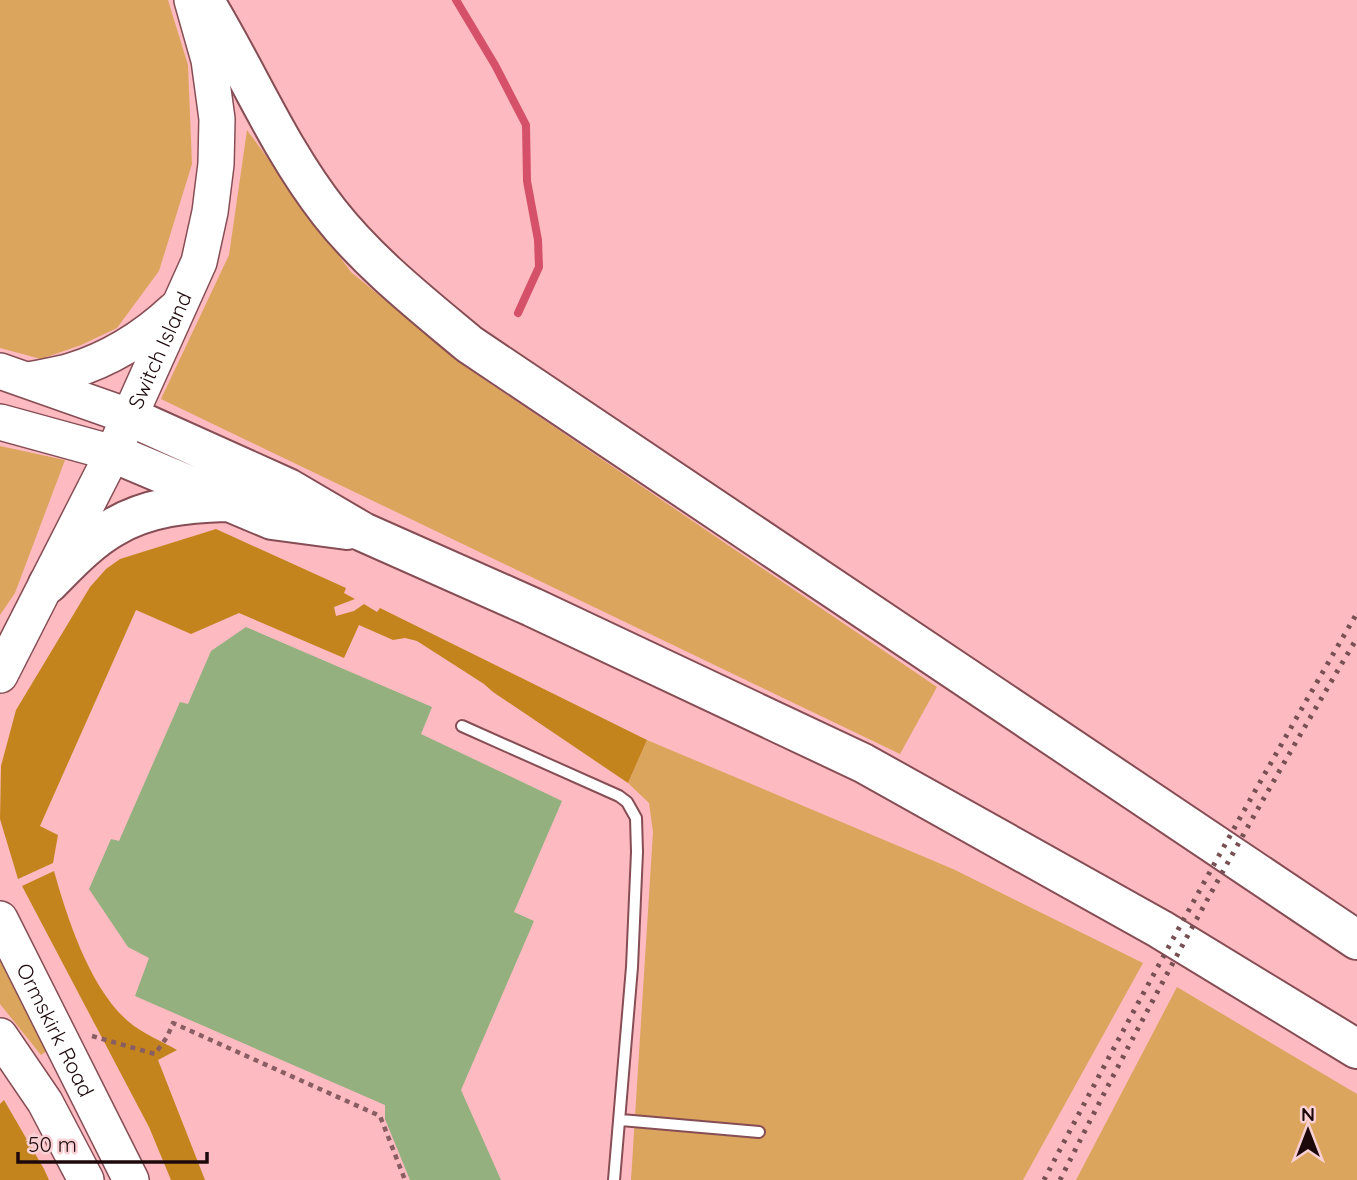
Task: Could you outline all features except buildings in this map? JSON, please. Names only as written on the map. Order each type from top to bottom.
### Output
[{"type":"highway","name":"Switch Island","points":[[0,676],[113,453],[199,262],[210,212],[216,164],[217,119],[209,60],[192,0]]},
{"type":"highway","points":[[204,0],[283,144],[329,212],[399,286],[469,344],[1357,940]]},
{"type":"highway","points":[[14,375],[72,371],[117,351],[150,332],[179,305]]},
{"type":"highway","points":[[14,375],[128,416],[288,488],[363,532],[532,607],[863,763],[1160,929],[1357,1049]]},
{"type":"highway","points":[[0,422],[113,453],[272,520],[363,532]]},
{"type":"highway","points":[[48,584],[81,551],[114,526],[152,510],[204,502],[231,502]]},
{"type":"highway","name":"Ormskirk Road","points":[[0,919],[131,1180]]},
{"type":"highway","name":"Ormskirk Road","points":[[0,1036],[45,1102],[86,1180]]},
{"type":"lane","points":[[462,726],[619,796],[627,802],[636,818],[636,878],[621,1120],[614,1180]]},
{"type":"lane","points":[[621,1120],[759,1132]]},
{"type":"path","points":[[85,1034],[155,1054],[173,1023],[380,1116],[405,1180]]},
{"type":"shaded area","points":[[0,0],[168,0],[188,65],[192,164],[159,271],[117,328],[81,345],[41,359],[0,348]]},
{"type":"shaded area","points":[[247,130],[351,272],[466,367],[937,687],[900,754],[161,399],[229,255]]},
{"type":"shaded area","points":[[0,446],[65,460],[15,593],[0,615]]},
{"type":"shaded area","points":[[216,529],[346,588],[344,593],[355,599],[334,607],[336,616],[354,611],[364,604],[377,612],[380,608],[647,740],[628,783],[417,641],[405,638],[393,640],[359,625],[344,658],[239,613],[191,634],[136,610],[40,826],[58,835],[53,863],[18,879],[0,819],[1,766],[16,710],[90,587],[106,569],[120,559]]},
{"type":"shaded area","points":[[647,740],[953,869],[1143,963],[1023,1180],[631,1180],[653,832],[649,803],[628,783]]},
{"type":"shaded area","points":[[54,871],[83,956],[106,996],[134,1026],[177,1050],[158,1060],[205,1180],[171,1180],[149,1127],[22,886]]},
{"type":"shaded area","points":[[0,952],[54,1046],[41,1055],[0,1004]]},
{"type":"shaded area","points":[[1177,987],[1357,1094],[1357,1180],[1076,1180]]},
{"type":"shaded area","points":[[4,1100],[49,1180],[0,1180],[0,1104]]},
{"type":"waterway","points":[[456,0],[495,65],[526,125],[527,181],[538,240],[539,267],[518,313]]},
{"type":"railway","points":[[1044,1180],[1197,895],[1357,613]]},
{"type":"railway","points":[[1060,1180],[1204,906],[1357,638]]}]
